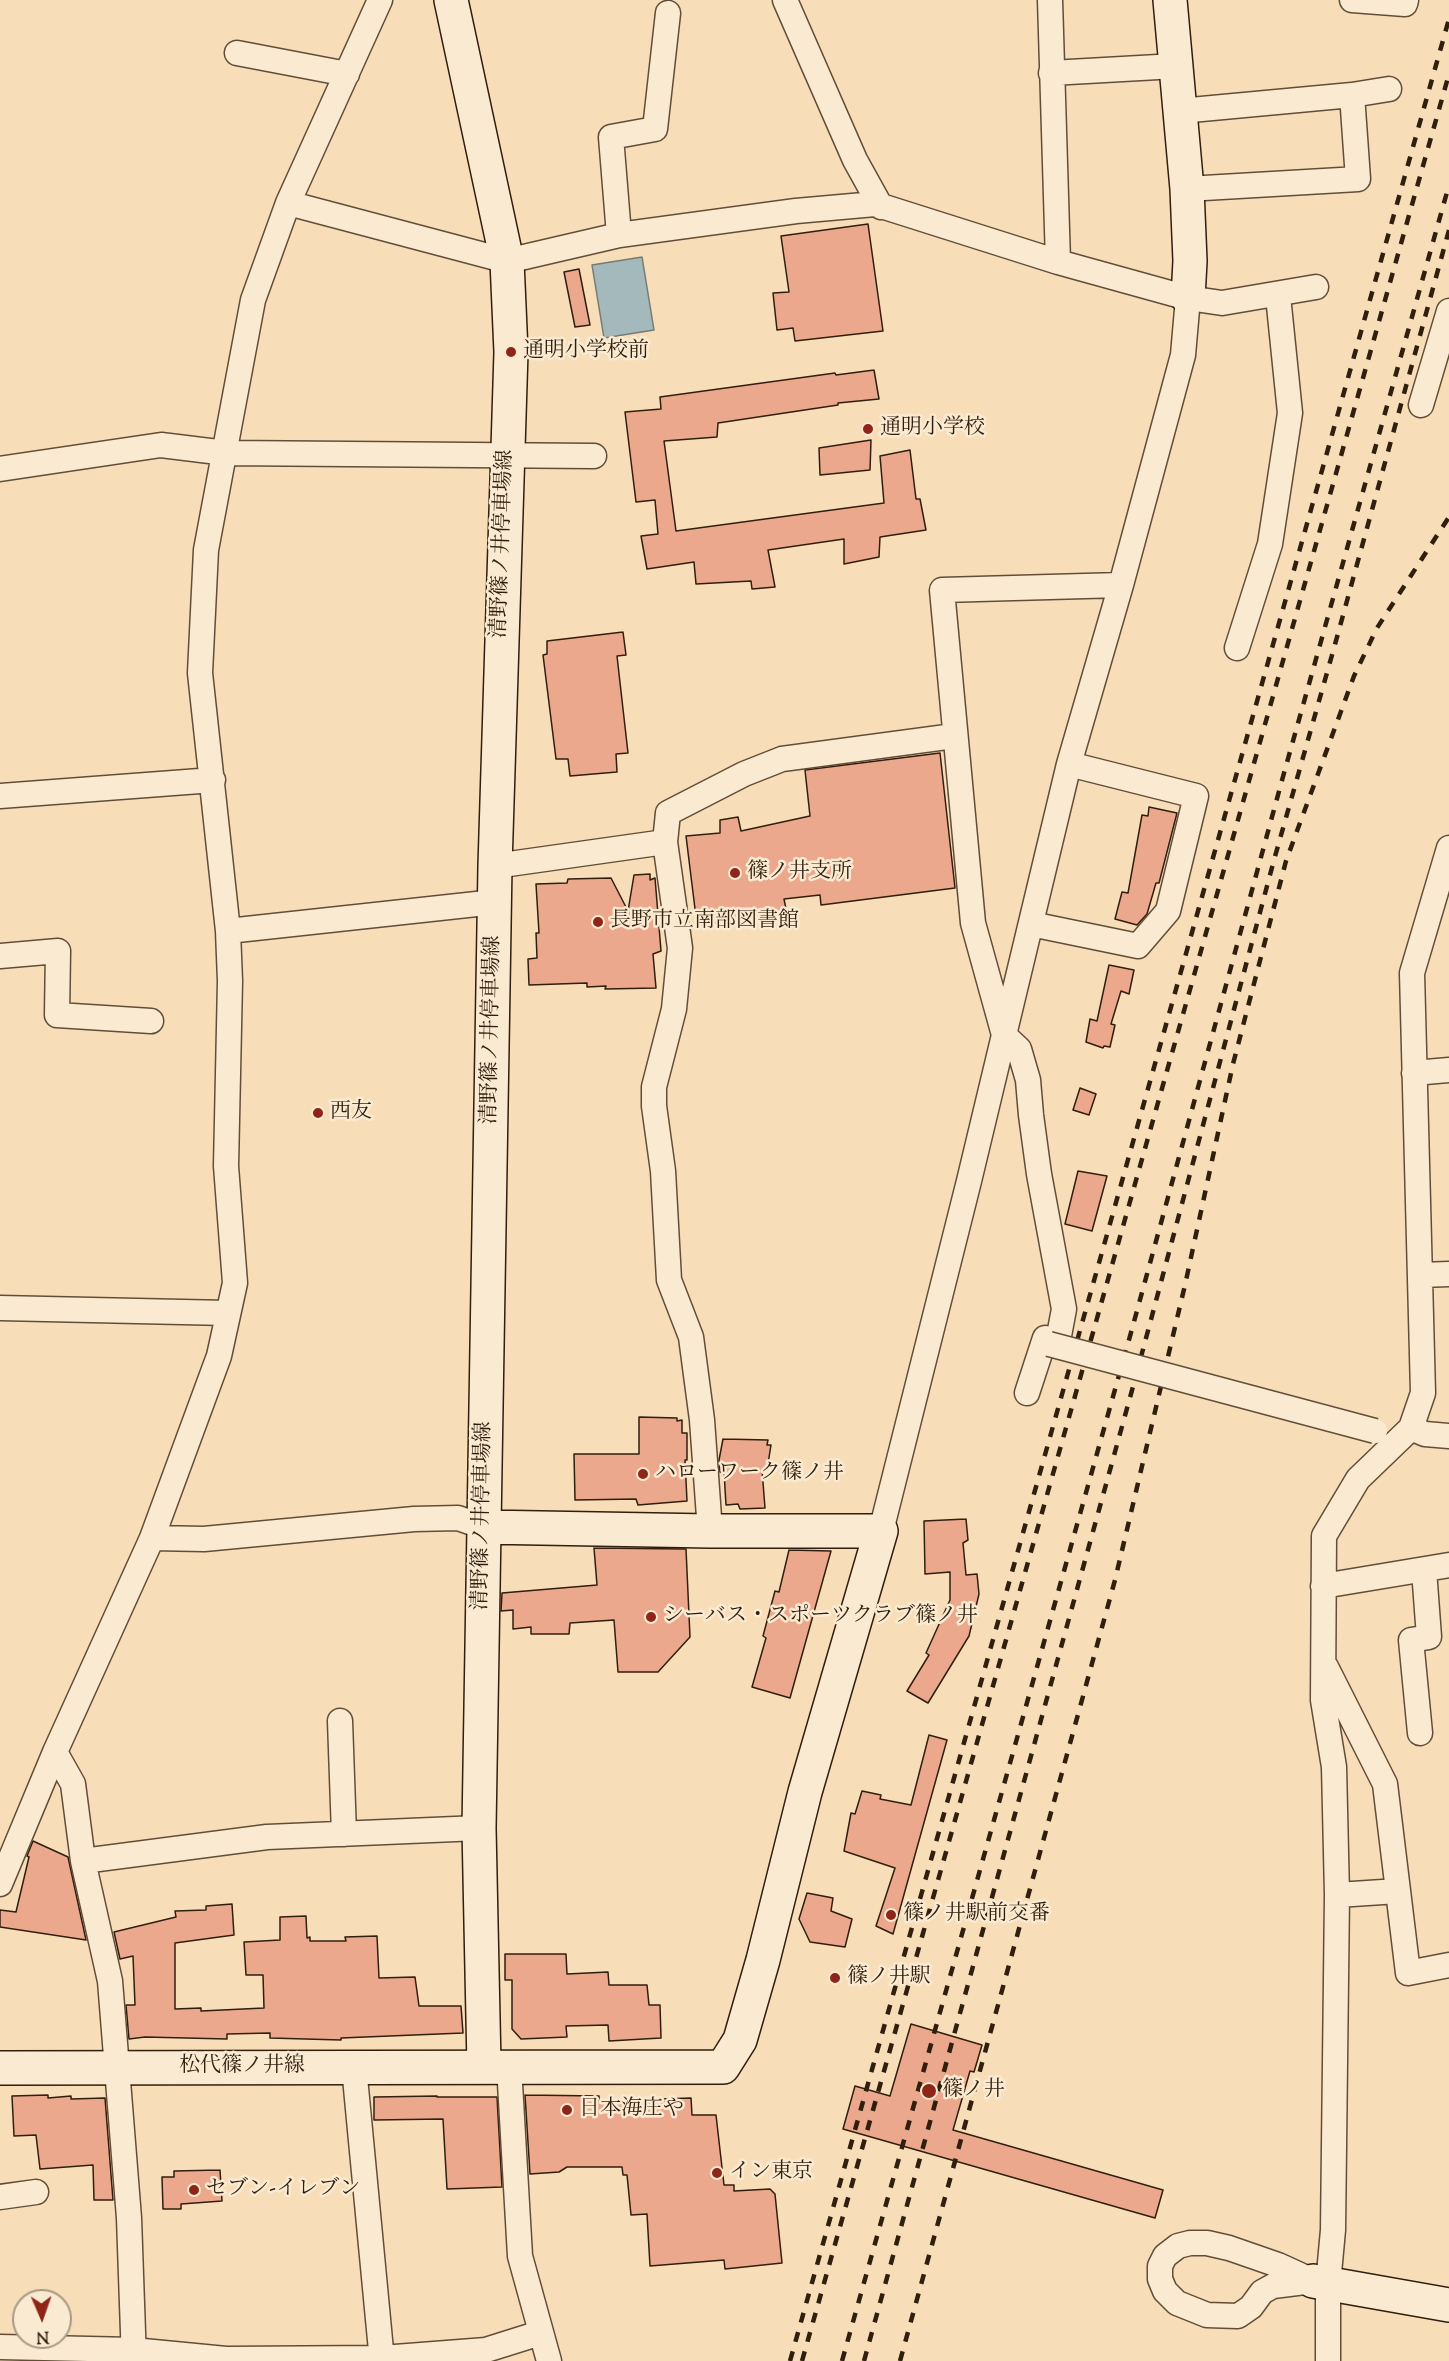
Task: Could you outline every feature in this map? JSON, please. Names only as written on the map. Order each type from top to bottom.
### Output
[{"type":"main road","name":"清野篠ノ井停車場線","points":[[451,0],[507,261],[511,352],[495,866],[480,1828],[496,2066]]},
{"type":"main road","points":[[1170,0],[1187,189],[1190,261],[1188,298]]},
{"type":"main road","points":[[484,1527],[710,1532],[881,1531]]},
{"type":"main road","name":"松代篠ノ井線","points":[[0,2068],[723,2067],[740,2040],[763,1960],[805,1792],[881,1531]]},
{"type":"main road","points":[[1321,2283],[1449,2305]]},
{"type":"street","points":[[0,1884],[55,1752],[152,1538],[219,1356],[235,1283],[226,1166],[231,981],[213,780],[200,673],[206,550],[253,300],[288,203],[380,0]]},
{"type":"street","points":[[785,0],[855,160],[882,207]]},
{"type":"street","points":[[1050,0],[1058,262]]},
{"type":"street","points":[[1352,0],[1405,4],[1406,0]]},
{"type":"street","points":[[619,235],[611,137],[655,129],[668,13]]},
{"type":"street","points":[[237,53],[347,74]]},
{"type":"street","points":[[1051,73],[1176,66]]},
{"type":"street","points":[[1180,111],[1352,95],[1389,89]]},
{"type":"street","points":[[1187,189],[1358,179],[1352,95]]},
{"type":"street","points":[[288,203],[507,261],[619,235],[795,211],[875,204],[1058,262],[1188,298],[1222,303],[1278,296],[1316,287]]},
{"type":"street","points":[[1237,648],[1270,544],[1290,412],[1278,296]]},
{"type":"street","points":[[881,1531],[1069,764],[1121,585],[1183,355],[1188,298]]},
{"type":"street","points":[[1421,405],[1449,311]]},
{"type":"street","points":[[0,469],[161,445],[226,453],[594,456]]},
{"type":"street","points":[[1027,1393],[1045,1338],[1058,1341],[1064,1309],[1039,1174],[1028,1080],[1019,1049],[1004,1035],[973,923],[942,590],[1121,585]]},
{"type":"street","points":[[710,1532],[702,1420],[691,1337],[669,1280],[664,1179],[654,1106],[654,1087],[674,1009],[680,948],[665,842],[668,813],[744,774],[782,759],[954,736]]},
{"type":"street","points":[[1031,924],[1138,946],[1168,911],[1194,808],[1196,796],[1069,764]]},
{"type":"street","points":[[0,796],[213,780]]},
{"type":"street","points":[[495,866],[665,842]]},
{"type":"street","points":[[1328,2361],[1321,2283],[1333,2230],[1337,1895],[1334,1767],[1323,1700],[1324,1536],[1358,1479],[1411,1428],[1423,1393],[1412,973],[1449,848]]},
{"type":"street","points":[[228,930],[495,902]]},
{"type":"street","points":[[0,956],[58,951],[57,1016],[151,1021]]},
{"type":"street","points":[[1414,1073],[1449,1070]]},
{"type":"street","points":[[1421,1275],[1449,1274]]},
{"type":"street","points":[[0,1308],[228,1313]]},
{"type":"street","points":[[1049,1344],[1375,1431]]},
{"type":"street","points":[[1147,1381],[1275,1417]]},
{"type":"street","points":[[1411,1428],[1425,1434],[1449,1436]]},
{"type":"street","points":[[152,1538],[204,1539],[414,1519],[458,1518],[484,1527]]},
{"type":"street","points":[[1323,1586],[1449,1564]]},
{"type":"street","points":[[1420,1733],[1412,1640],[1429,1636],[1424,1570]]},
{"type":"street","points":[[1325,1665],[1385,1784],[1408,1973],[1449,1965]]},
{"type":"street","points":[[340,1721],[344,1834]]},
{"type":"street","points":[[55,1752],[73,1784],[83,1861],[110,1981],[129,2218],[134,2355]]},
{"type":"street","points":[[83,1861],[267,1837],[480,1828]]},
{"type":"street","points":[[1337,1895],[1398,1891]]},
{"type":"street","points":[[496,2066],[520,2256],[549,2361]]},
{"type":"street","points":[[354,2067],[382,2360]]},
{"type":"street","points":[[0,2197],[36,2192]]},
{"type":"street","points":[[1198,2243],[1217,2245],[1278,2265],[1321,2283],[1283,2283],[1262,2292],[1244,2313],[1231,2317],[1220,2317],[1195,2311],[1177,2303],[1165,2291],[1160,2279],[1160,2266],[1165,2256],[1173,2248],[1198,2243]]},
{"type":"street","points":[[1257,2259],[1261,2269],[1262,2292]]},
{"type":"street","points":[[0,2347],[226,2359],[382,2360],[486,2350],[540,2333]]},
{"type":"shaded area","points":[[642,257],[654,330],[604,338],[592,265]]},
{"type":"building","points":[[868,224],[883,331],[795,341],[793,328],[777,330],[773,293],[789,292],[781,236]]},
{"type":"building","points":[[579,269],[590,325],[575,327],[564,272]]},
{"type":"building","points":[[874,370],[879,399],[838,403],[838,405],[718,423],[717,437],[664,441],[676,531],[884,503],[880,456],[910,450],[916,499],[920,499],[926,530],[880,537],[879,557],[844,564],[844,539],[768,550],[775,587],[752,589],[751,581],[696,584],[694,562],[647,569],[641,536],[658,534],[655,500],[636,502],[625,412],[661,409],[660,397],[835,373],[836,375]]},
{"type":"building","points":[[871,440],[870,470],[820,475],[819,448]]},
{"type":"building","points":[[623,632],[626,655],[617,656],[628,753],[616,754],[617,772],[570,776],[568,759],[556,759],[543,655],[547,654],[547,641]]},
{"type":"building","points":[[940,753],[955,888],[821,905],[820,895],[784,899],[787,914],[697,925],[686,836],[720,833],[720,820],[738,817],[741,831],[810,816],[805,770]]},
{"type":"building","points":[[1149,807],[1177,813],[1159,883],[1156,883],[1147,914],[1137,925],[1115,919],[1122,892],[1128,893],[1142,815],[1148,816]]},
{"type":"building","points":[[650,874],[650,880],[655,878],[661,951],[653,954],[656,988],[605,989],[606,986],[587,987],[587,983],[529,985],[528,959],[537,958],[536,933],[539,933],[536,884],[567,883],[568,879],[611,878],[628,911],[634,875]]},
{"type":"building","points":[[1109,965],[1134,970],[1129,994],[1121,991],[1111,1024],[1115,1025],[1110,1047],[1104,1046],[1103,1048],[1086,1042],[1090,1019],[1097,1021]]},
{"type":"building","points":[[1080,1088],[1096,1094],[1089,1115],[1073,1110]]},
{"type":"building","points":[[1078,1171],[1107,1176],[1092,1231],[1065,1224]]},
{"type":"building","points":[[639,1417],[682,1420],[682,1433],[687,1433],[687,1460],[685,1460],[687,1501],[638,1505],[636,1499],[575,1500],[574,1454],[639,1454]]},
{"type":"building","points":[[723,1439],[768,1440],[767,1445],[771,1445],[767,1470],[762,1470],[765,1508],[740,1509],[738,1504],[726,1505],[724,1472],[720,1472],[719,1460]]},
{"type":"building","points":[[966,1519],[968,1540],[963,1543],[966,1575],[977,1574],[979,1594],[969,1636],[928,1703],[907,1691],[929,1655],[926,1653],[950,1600],[950,1572],[925,1574],[924,1521]]},
{"type":"building","points":[[594,1548],[686,1549],[690,1637],[658,1672],[618,1672],[614,1620],[570,1623],[569,1634],[531,1634],[531,1627],[513,1629],[513,1610],[501,1611],[502,1593],[597,1585]]},
{"type":"building","points":[[789,1550],[831,1551],[790,1698],[752,1687],[766,1638],[763,1636],[775,1591],[779,1592]]},
{"type":"building","points":[[929,1735],[947,1740],[893,1934],[876,1926],[895,1868],[844,1851],[851,1813],[855,1814],[862,1791],[881,1795],[880,1799],[911,1805]]},
{"type":"building","points":[[33,1841],[68,1857],[86,1940],[0,1927],[0,1910],[16,1912],[29,1857],[27,1856]]},
{"type":"building","points":[[807,1893],[833,1898],[831,1911],[852,1919],[845,1947],[810,1942],[799,1919]]},
{"type":"building","points":[[232,1904],[234,1935],[175,1943],[175,2009],[201,2008],[201,2011],[264,2008],[263,1975],[246,1975],[244,1942],[280,1940],[280,1917],[306,1916],[307,1938],[310,1937],[310,1941],[346,1941],[345,1937],[377,1936],[379,1978],[415,1977],[419,2006],[461,2006],[463,2033],[341,2038],[341,2040],[270,2038],[270,2033],[227,2034],[227,2039],[145,2037],[129,2039],[126,2005],[135,2005],[133,1956],[120,1959],[114,1932],[176,1917],[175,1911],[206,1910],[206,1906]]},
{"type":"building","points":[[505,1954],[566,1954],[567,1974],[608,1972],[609,1985],[647,1985],[649,2005],[660,2005],[661,2038],[609,2041],[608,2025],[566,2026],[567,2037],[521,2039],[512,2029],[512,1980],[505,1980]]},
{"type":"building","points":[[911,2024],[982,2045],[974,2072],[970,2071],[953,2130],[1163,2190],[1155,2218],[843,2129],[855,2086],[890,2096]]},
{"type":"building","points":[[48,2095],[48,2098],[71,2096],[71,2099],[105,2098],[113,2200],[94,2200],[93,2165],[40,2169],[36,2135],[14,2136],[12,2096]]},
{"type":"building","points":[[525,2095],[599,2096],[599,2101],[691,2098],[692,2115],[716,2115],[724,2185],[734,2185],[734,2191],[770,2189],[775,2194],[782,2263],[725,2269],[724,2260],[650,2266],[647,2214],[631,2215],[627,2175],[623,2175],[622,2167],[567,2167],[559,2172],[530,2174]]},
{"type":"building","points":[[374,2097],[497,2097],[502,2187],[447,2189],[443,2119],[374,2120]]},
{"type":"building","points":[[220,2170],[222,2201],[181,2204],[181,2209],[163,2209],[162,2177],[174,2177],[174,2171]]},
{"type":"railway","points":[[790,2361],[1449,19]]},
{"type":"railway","points":[[802,2361],[1449,74]]},
{"type":"railway","points":[[842,2361],[1132,1329],[1284,773],[1449,185]]},
{"type":"railway","points":[[864,2361],[1134,1383],[1274,860],[1449,230]]},
{"type":"railway","points":[[900,2361],[1115,1580],[1185,1285],[1233,1064],[1286,861],[1354,676],[1377,628],[1449,517]]},
{"type":"place","name":"通明小学校前","points":[[511,352]]},
{"type":"place","name":"通明小学校","points":[[868,429]]},
{"type":"place","name":"篠ノ井支所","points":[[735,873]]},
{"type":"place","name":"長野市立南部図書館","points":[[598,922]]},
{"type":"place","name":"西友","points":[[318,1113]]},
{"type":"place","name":"ハローワーク篠ノ井","points":[[643,1474]]},
{"type":"place","name":"シーバス・スポーツクラブ篠ノ井","points":[[651,1617]]},
{"type":"place","name":"篠ノ井駅前交番","points":[[891,1915]]},
{"type":"place","name":"篠ノ井駅","points":[[835,1978]]},
{"type":"place","name":"篠ノ井","points":[[929,2091]]},
{"type":"place","name":"日本海庄や","points":[[567,2110]]},
{"type":"place","name":"イン東京","points":[[717,2173]]},
{"type":"place","name":"セブン-イレブン","points":[[194,2190]]}]
